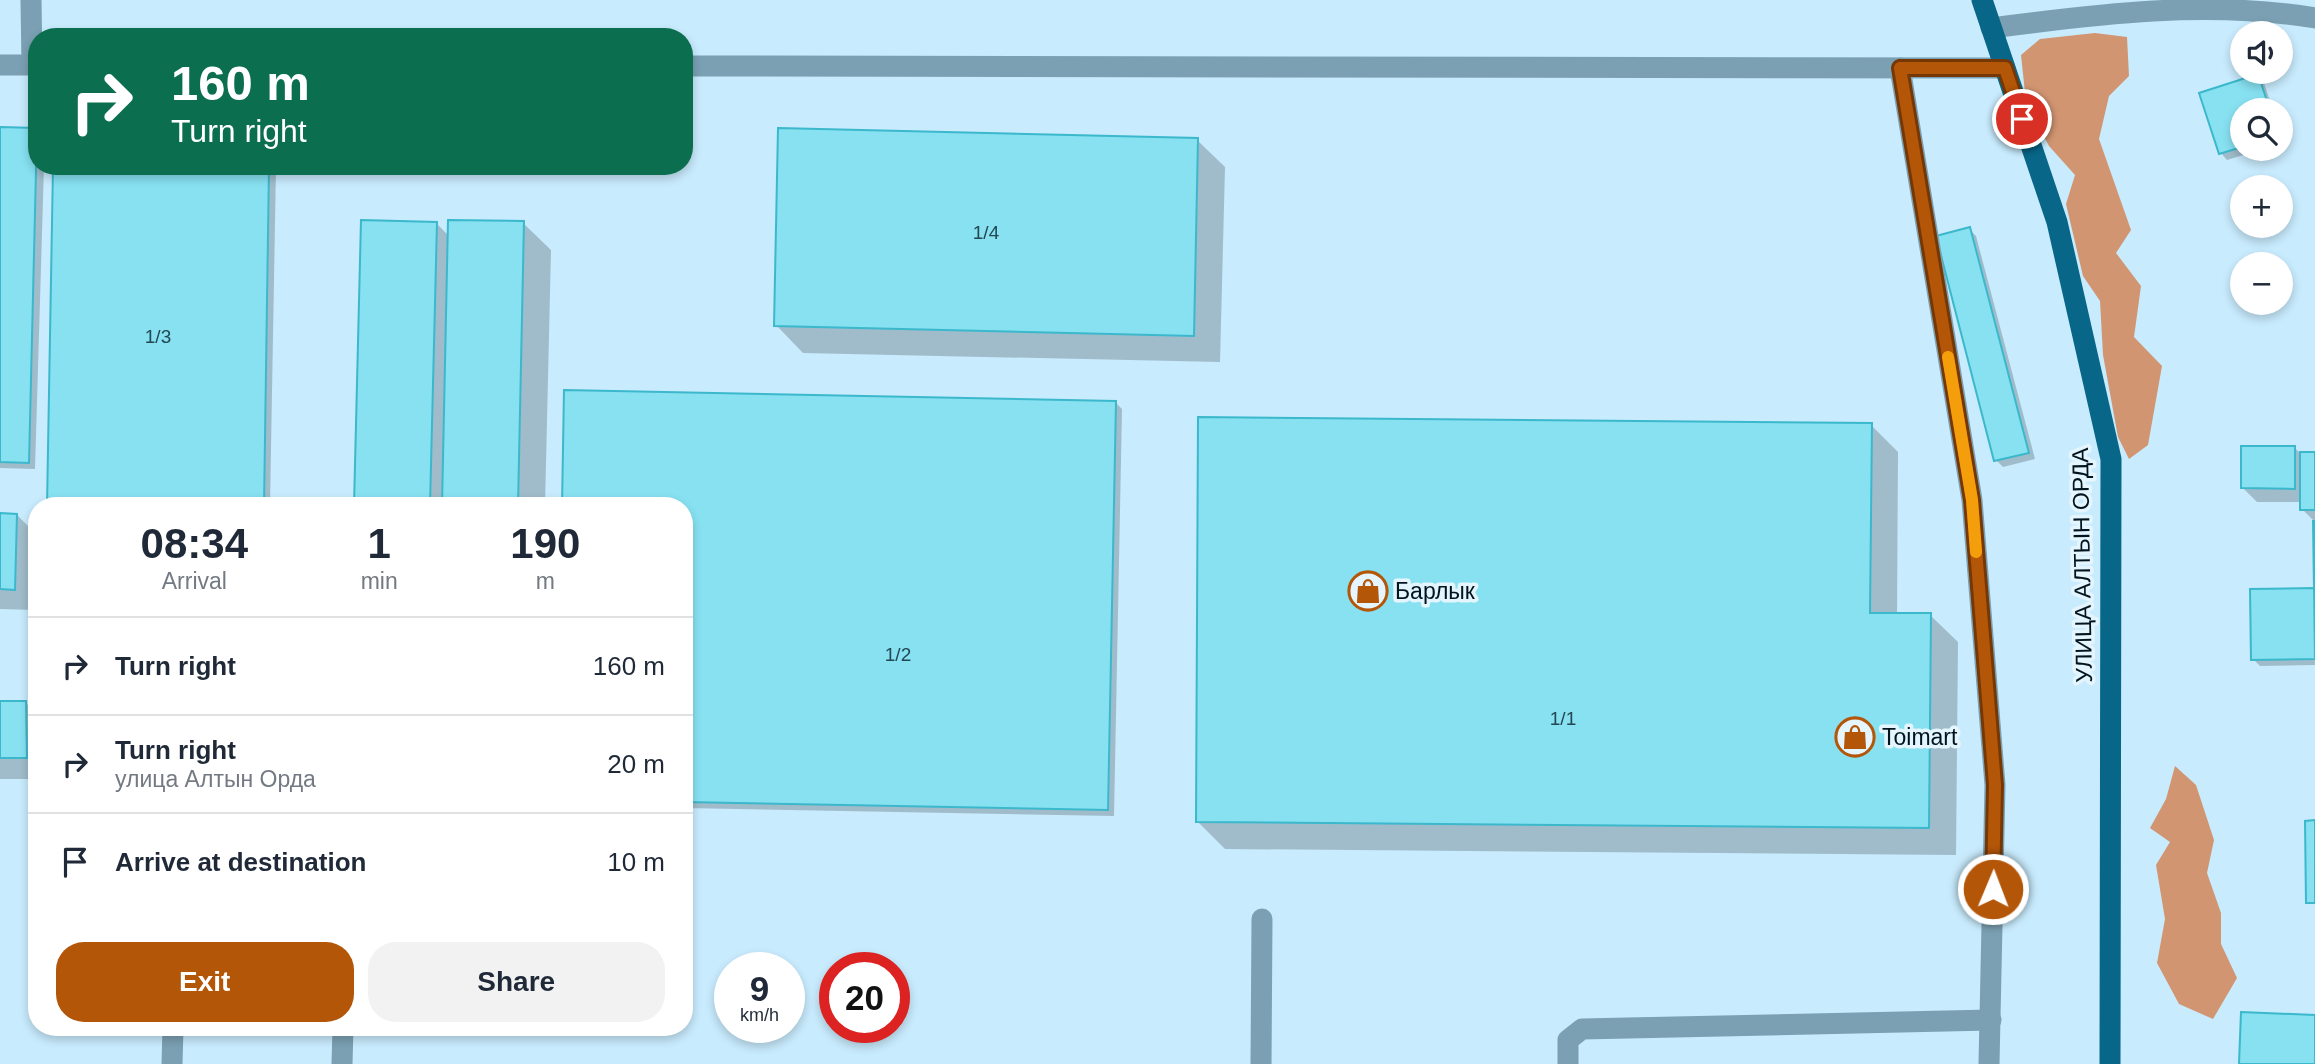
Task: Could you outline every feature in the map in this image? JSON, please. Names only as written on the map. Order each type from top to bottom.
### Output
[{"type":"main road","name":"УЛИЦА АЛТЫН ОРДА","points":[[1982,0],[2057,222],[2111,459],[2109,1064]]},
{"type":"street","points":[[31,0],[33,28]]},
{"type":"street","points":[[1991,28],[2149,7],[2239,8],[2288,12],[2315,18]]},
{"type":"street","points":[[0,65],[28,65]]},
{"type":"street","points":[[693,66],[2005,68]]},
{"type":"street","points":[[1900,68],[1972,500],[1995,785],[1989,1064]]},
{"type":"street","points":[[1261,1064],[1262,919]]},
{"type":"street","points":[[1568,1064],[1568,1040],[1582,1029],[1991,1020]]},
{"type":"street","points":[[172,1064],[173,1036]]},
{"type":"street","points":[[342,1064],[343,1036]]},
{"type":"shaded area","points":[[2095,33],[2127,37],[2129,76],[2109,96],[2099,139],[2131,230],[2116,253],[2141,286],[2134,337],[2162,366],[2148,445],[2129,459],[2118,437],[2103,355],[2100,301],[2083,276],[2066,204],[2075,175],[2049,146],[2026,102],[2021,55],[2040,39]]},
{"type":"shaded area","points":[[2175,766],[2196,785],[2214,840],[2207,873],[2221,913],[2221,944],[2237,978],[2213,1019],[2179,1004],[2157,963],[2165,919],[2156,865],[2170,842],[2150,828],[2166,799]]},
{"type":"building","points":[[2230,83],[2261,84],[2266,98],[2230,98],[2230,151],[2219,154],[2199,93]]},
{"type":"building","points":[[0,127],[28,128],[28,175],[36,175],[29,463],[0,462]]},
{"type":"building","points":[[778,128],[1198,138],[1194,336],[774,326]]},
{"type":"building","points":[[53,175],[269,175],[264,497],[47,497]]},
{"type":"building","points":[[361,220],[437,222],[430,497],[354,497]]},
{"type":"building","points":[[448,220],[524,221],[518,497],[442,497]]},
{"type":"building","points":[[1970,227],[2029,453],[1994,461],[1936,236]]},
{"type":"building","points":[[564,390],[1116,401],[1108,810],[693,802],[693,497],[562,497]]},
{"type":"building","points":[[1198,417],[1872,423],[1870,613],[1931,613],[1929,828],[1196,822]]},
{"type":"building","points":[[2241,446],[2295,446],[2295,489],[2241,488]]},
{"type":"building","points":[[2300,452],[2315,452],[2315,510],[2300,510]]},
{"type":"building","points":[[0,513],[17,514],[15,590],[0,589]]},
{"type":"building","points":[[2315,521],[2315,588],[2314,588]]},
{"type":"building","points":[[2314,588],[2315,659],[2251,660],[2250,589]]},
{"type":"building","points":[[0,701],[26,701],[27,758],[0,758]]},
{"type":"building","points":[[2315,820],[2315,903],[2306,903],[2305,821]]},
{"type":"building","points":[[2241,1012],[2315,1015],[2315,1064],[2239,1064]]},
{"type":"slow traffic","points":[[1948,357],[1972,500],[1976,552]]},
{"type":"place","name":"Барлык","points":[[1368,591]]},
{"type":"place","name":"Toimart","points":[[1855,737]]},
{"type":"route","points":[[1993,889],[1995,785],[1972,500],[1900,68],[2005,68],[2022,119]]}]
